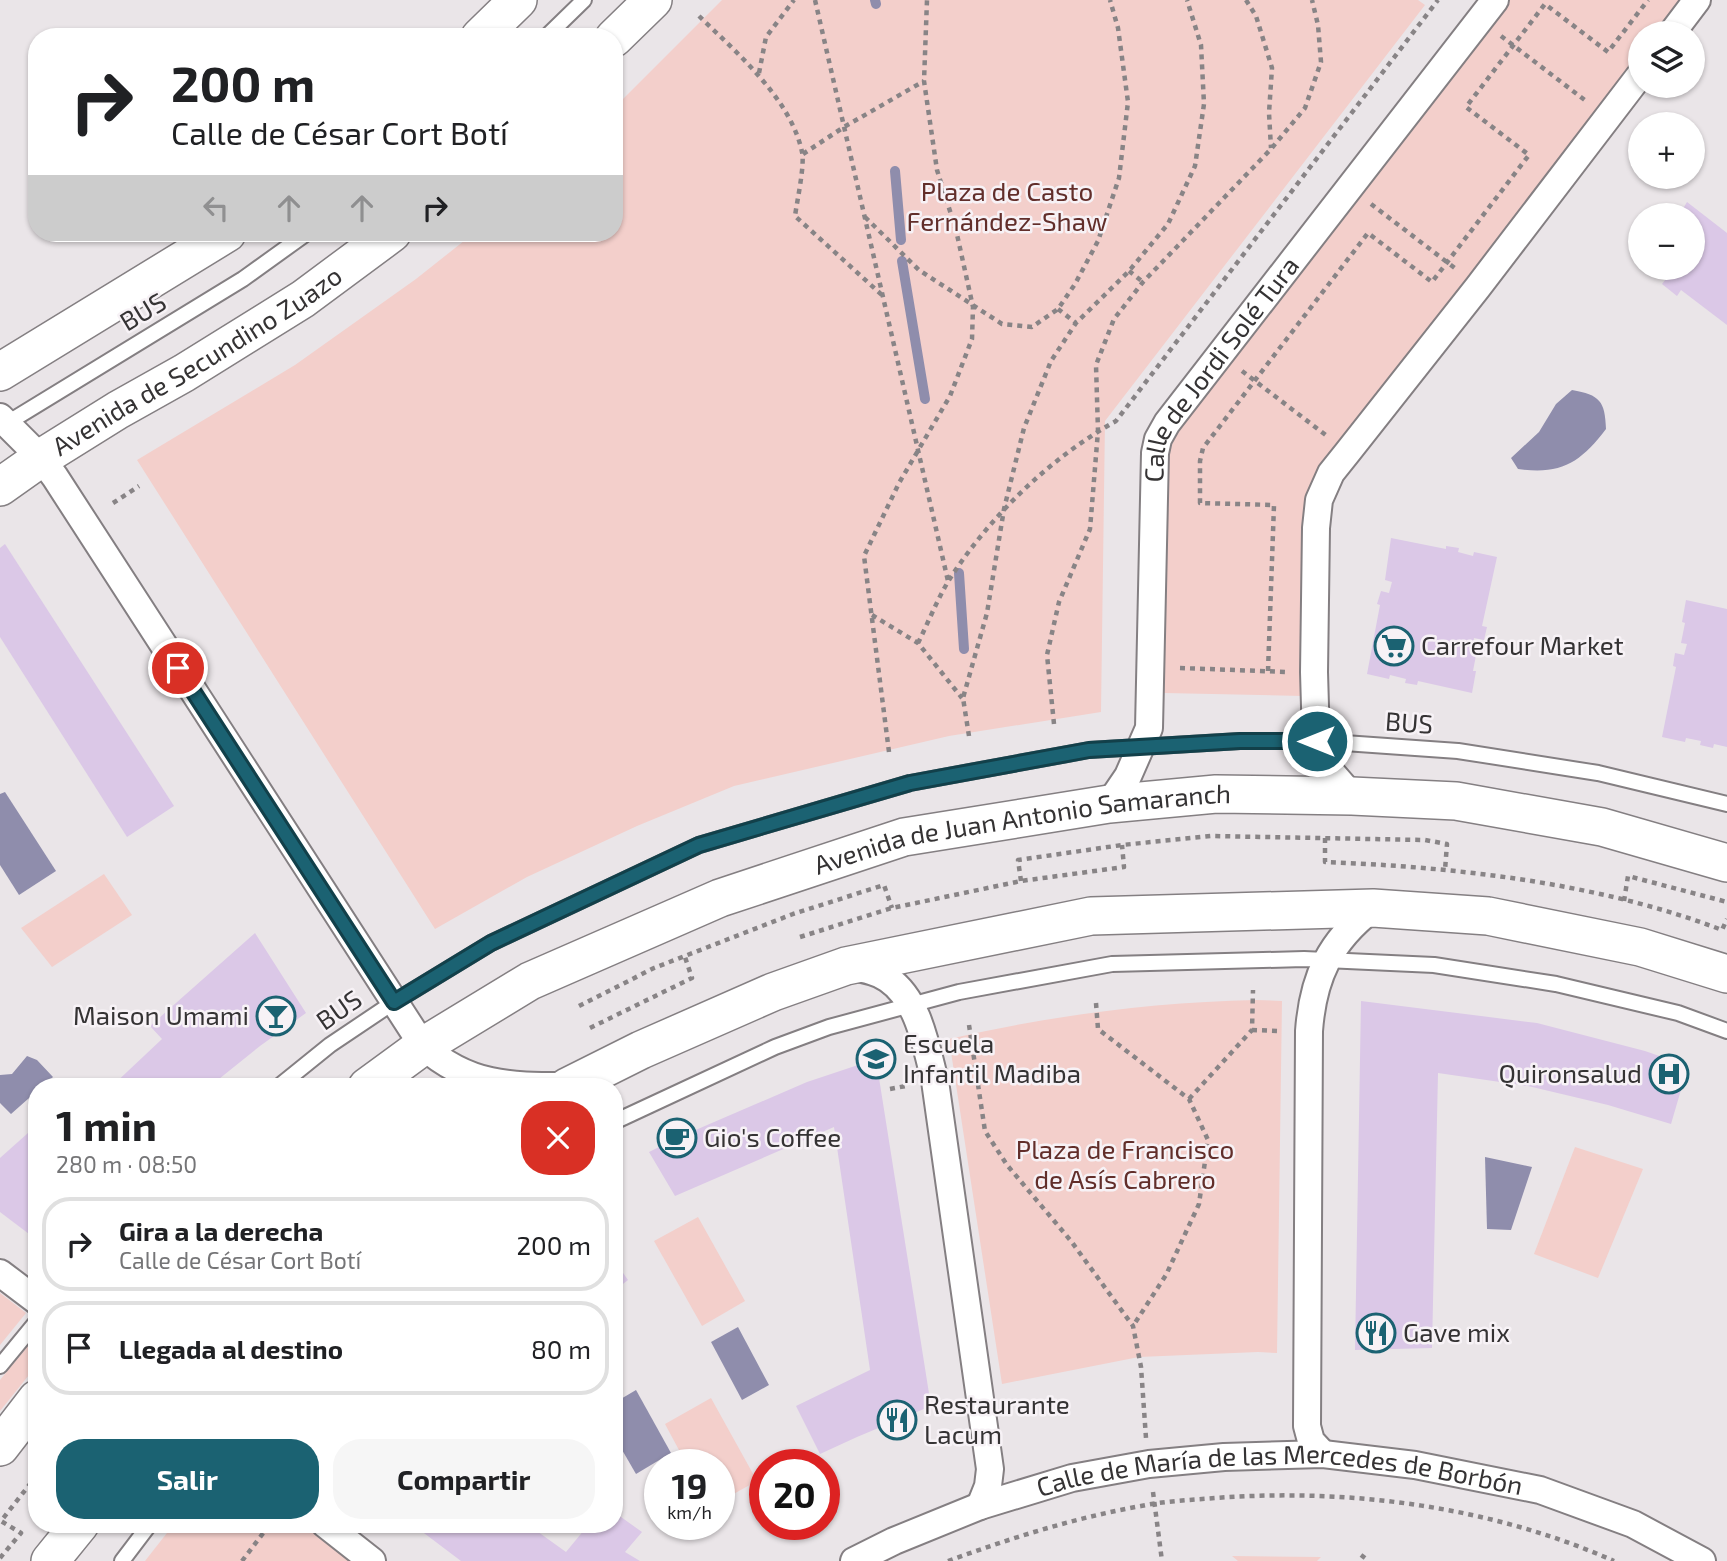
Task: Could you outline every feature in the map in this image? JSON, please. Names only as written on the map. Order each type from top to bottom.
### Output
[{"type":"street","points":[[489,28],[518,0]]},
{"type":"street","points":[[623,29],[653,0]]},
{"type":"street","name":"Calle de Jordi Solé Tura","points":[[1110,804],[1128,776],[1149,728],[1154,453],[1158,439],[1167,423],[1495,0]]},
{"type":"street","points":[[1352,796],[1332,773],[1317,741],[1314,672],[1316,528],[1320,500],[1331,473],[1628,90]]},
{"type":"street","points":[[0,372],[212,242]]},
{"type":"street","name":"Avenida de Secundino Zuazo","points":[[0,486],[118,410],[184,373],[303,299],[380,242]]},
{"type":"street","points":[[2,423],[41,458],[423,1046],[452,1067],[479,1078]]},
{"type":"street","name":"Avenida de Juan Antonio Samaranch","points":[[379,1078],[423,1046],[530,981],[720,898],[904,836],[1110,804],[1216,794],[1352,796],[1456,801],[1602,827],[1727,863]]},
{"type":"street","points":[[1324,1454],[1311,1441],[1307,1426],[1311,1002],[1327,960],[1344,933],[1373,908]]},
{"type":"street","points":[[584,1078],[773,992],[846,966],[1091,916],[1373,908],[1488,916],[1640,947],[1727,974]]},
{"type":"street","points":[[846,966],[869,970],[888,979],[911,1006],[935,1081],[990,1469],[988,1486],[980,1506]]},
{"type":"street","points":[[0,1273],[28,1294]]},
{"type":"street","points":[[0,1447],[28,1411]]},
{"type":"street","name":"Calle de María de las Mercedes de Borbón","points":[[855,1561],[894,1541],[980,1506],[1072,1478],[1149,1464],[1224,1457],[1324,1454],[1415,1465],[1540,1490],[1633,1524],[1702,1561]]},
{"type":"street","points":[[50,1561],[73,1533]]},
{"type":"street","points":[[336,1533],[372,1561]]},
{"type":"lane","points":[[556,28],[584,0]]},
{"type":"lane","name":"BUS","points":[[2,423],[201,305],[294,242]]},
{"type":"lane","name":"BUS","points":[[289,1078],[330,1045],[394,1002],[491,943],[699,845],[910,783],[1089,750],[1240,741],[1317,741],[1458,751],[1598,773],[1727,804]]},
{"type":"lane","points":[[623,1118],[775,1047],[829,1027],[959,992],[1112,964],[1327,960],[1434,965],[1556,984],[1678,1013],[1727,1031]]},
{"type":"lane","points":[[0,1366],[28,1332]]},
{"type":"lane","points":[[122,1561],[143,1533]]},
{"type":"path","points":[[759,74],[766,37],[794,0]]},
{"type":"path","points":[[814,0],[948,582]]},
{"type":"path","points":[[889,752],[864,556],[900,483],[950,396],[972,339],[973,307],[956,230],[937,170],[924,81],[927,0]]},
{"type":"path","points":[[865,216],[919,270],[1002,324],[1032,327],[1058,309],[1098,241],[1119,178],[1128,102],[1118,28],[1110,0]]},
{"type":"path","points":[[969,736],[963,698],[987,613],[1004,509],[1024,428],[1051,361],[1076,323],[1129,271],[1168,224],[1195,166],[1205,104],[1201,45],[1187,0]]},
{"type":"path","points":[[1246,0],[1256,16],[1272,68],[1269,113],[1271,149]]},
{"type":"path","points":[[1054,724],[1047,655],[1059,602],[1090,529],[1098,431],[1096,365],[1114,319],[1143,282],[1271,149],[1305,108],[1321,62],[1318,25],[1312,0]]},
{"type":"path","points":[[918,643],[948,582],[970,550],[1004,509],[1044,471],[1116,421],[1438,0]]},
{"type":"path","points":[[1268,671],[1274,505],[1200,503],[1200,461],[1203,448],[1368,233],[1432,282],[1529,155],[1466,107],[1545,4],[1608,52],[1648,0]]},
{"type":"path","points":[[699,16],[759,74],[791,123],[803,154],[795,216],[883,297]]},
{"type":"path","points":[[1498,33],[1587,101]]},
{"type":"path","points":[[803,154],[924,81]]},
{"type":"path","points":[[1371,204],[1459,272]]},
{"type":"path","points":[[1129,271],[1143,282]]},
{"type":"path","points":[[1058,309],[1076,323]]},
{"type":"path","points":[[1240,370],[1327,437]]},
{"type":"path","points":[[113,503],[139,486]]},
{"type":"path","points":[[872,615],[918,643],[963,698]]},
{"type":"path","points":[[1174,668],[1291,672]]},
{"type":"path","points":[[1021,881],[1018,860],[1211,836],[1425,840],[1447,844],[1445,870]]},
{"type":"path","points":[[800,937],[892,908],[1021,881],[1124,867],[1122,845]]},
{"type":"path","points":[[1624,901],[1628,876],[1727,902]]},
{"type":"path","points":[[579,1006],[654,968],[793,914],[884,885],[892,908]]},
{"type":"path","points":[[590,1028],[692,978],[685,957]]},
{"type":"path","points":[[1189,1099],[1252,1030],[1253,990]]},
{"type":"path","points":[[1096,1003],[1098,1029],[1189,1099],[1208,1140],[1199,1204],[1166,1275],[1133,1326]]},
{"type":"path","points":[[969,1025],[985,1131],[1007,1165],[1071,1241],[1133,1326],[1162,1561]]},
{"type":"path","points":[[1252,1030],[1282,1031]]},
{"type":"path","points":[[0,1558],[21,1533],[1,1521],[28,1486]]},
{"type":"path","points":[[948,1561],[1034,1530],[1155,1504],[1244,1496],[1293,1495],[1391,1500],[1465,1514],[1551,1536],[1614,1561]]},
{"type":"path","points":[[242,1561],[263,1533]]},
{"type":"path","points":[[1361,1555],[1369,1561]]},
{"type":"green space","name":"Plaza de Casto Fernández-Shaw","points":[[722,0],[1418,0],[1425,5],[1105,421],[1101,712],[949,736],[734,786],[637,826],[527,877],[435,929],[137,460],[295,365],[416,279],[463,242],[623,242],[623,99]]},
{"type":"green space","points":[[1508,0],[1683,0],[1667,21],[1628,21],[1628,73],[1323,469],[1303,696],[1164,693],[1167,462],[1175,434],[1208,386]]},
{"type":"green space","points":[[104,874],[132,915],[52,967],[21,928]]},
{"type":"green space","name":"Plaza de Francisco de Asís Cabrero","points":[[1256,1000],[1282,1001],[1277,1353],[1139,1357],[1002,1384],[949,1039],[1025,1023],[1101,1012]]},
{"type":"green space","points":[[1575,1147],[1643,1169],[1598,1278],[1534,1254]]},
{"type":"green space","points":[[698,1217],[745,1301],[702,1326],[654,1241]]},
{"type":"green space","points":[[0,1293],[26,1313],[0,1345]]},
{"type":"green space","points":[[28,1346],[28,1376],[0,1411],[0,1380]]},
{"type":"green space","points":[[711,1398],[749,1467],[749,1485],[735,1493],[735,1449],[678,1449],[665,1424]]},
{"type":"green space","points":[[167,1533],[315,1533],[351,1561],[145,1561]]},
{"type":"green space","points":[[1232,1556],[1321,1557],[1317,1561],[1238,1561]]},
{"type":"water","points":[[1572,390],[1589,394],[1599,401],[1604,412],[1606,429],[1597,441],[1568,464],[1546,470],[1518,469],[1511,458],[1539,432],[1556,404]]},
{"type":"water","points":[[5,792],[56,871],[19,895],[0,865],[0,794]]},
{"type":"water","points":[[27,1056],[37,1060],[53,1077],[28,1078],[28,1099],[11,1114],[0,1103],[0,1075],[12,1074]]},
{"type":"water","points":[[1485,1157],[1532,1167],[1511,1230],[1487,1229]]},
{"type":"water","points":[[738,1327],[769,1385],[742,1400],[711,1342]]},
{"type":"water","points":[[636,1390],[669,1449],[644,1449],[644,1469],[636,1474],[623,1452],[623,1398]]},
{"type":"building","points":[[1705,216],[1727,233],[1727,325],[1681,290],[1677,296],[1662,284],[1665,280],[1705,280]]},
{"type":"building","points":[[1391,538],[1446,549],[1446,546],[1459,548],[1458,552],[1473,556],[1474,552],[1497,557],[1482,626],[1487,627],[1484,640],[1474,638],[1472,649],[1477,650],[1472,693],[1418,681],[1417,685],[1405,683],[1406,679],[1390,675],[1389,679],[1367,674],[1380,605],[1377,604],[1381,591],[1389,593],[1392,582],[1385,580]]},
{"type":"building","points":[[5,544],[174,806],[127,837],[0,637],[0,548]]},
{"type":"building","points":[[1686,600],[1727,609],[1727,747],[1714,744],[1713,748],[1700,745],[1701,741],[1686,738],[1685,742],[1662,737],[1676,667],[1673,666],[1675,653],[1684,655],[1687,644],[1681,643]]},
{"type":"building","points":[[255,933],[306,1013],[220,1078],[121,1078],[162,1039],[150,1026]]},
{"type":"building","points":[[1361,1001],[1537,1023],[1645,1051],[1688,1066],[1671,1124],[1608,1105],[1528,1086],[1438,1073],[1432,1348],[1355,1350]]},
{"type":"building","points":[[876,1059],[931,1406],[831,1449],[818,1449],[796,1406],[870,1370],[834,1127],[675,1196],[649,1152],[807,1082]]},
{"type":"building","points":[[28,1133],[28,1233],[0,1212],[0,1158]]},
{"type":"building","points":[[623,1518],[642,1532],[625,1552],[640,1561],[461,1561],[424,1533],[540,1533],[566,1552],[582,1533],[623,1533]]},
{"type":"waterway","points":[[875,0],[876,4]]},
{"type":"waterway","points":[[895,171],[901,240]]},
{"type":"waterway","points":[[902,261],[925,399]]},
{"type":"waterway","points":[[959,573],[964,649]]},
{"type":"place","name":"Carrefour Market","points":[[1394,646]]},
{"type":"place","name":"Maison Umami","points":[[276,1016]]},
{"type":"place","name":"Escuela Infantil Madiba","points":[[876,1059]]},
{"type":"place","name":"Quironsalud","points":[[1669,1074]]},
{"type":"place","name":"Gio's Coffee","points":[[677,1138]]},
{"type":"place","name":"Gave mix","points":[[1376,1333]]},
{"type":"place","name":"Restaurante Lacum","points":[[897,1420]]},
{"type":"route","points":[[178,668],[394,1002],[491,943],[699,845],[910,783],[1089,750],[1240,741],[1317,741]]}]
